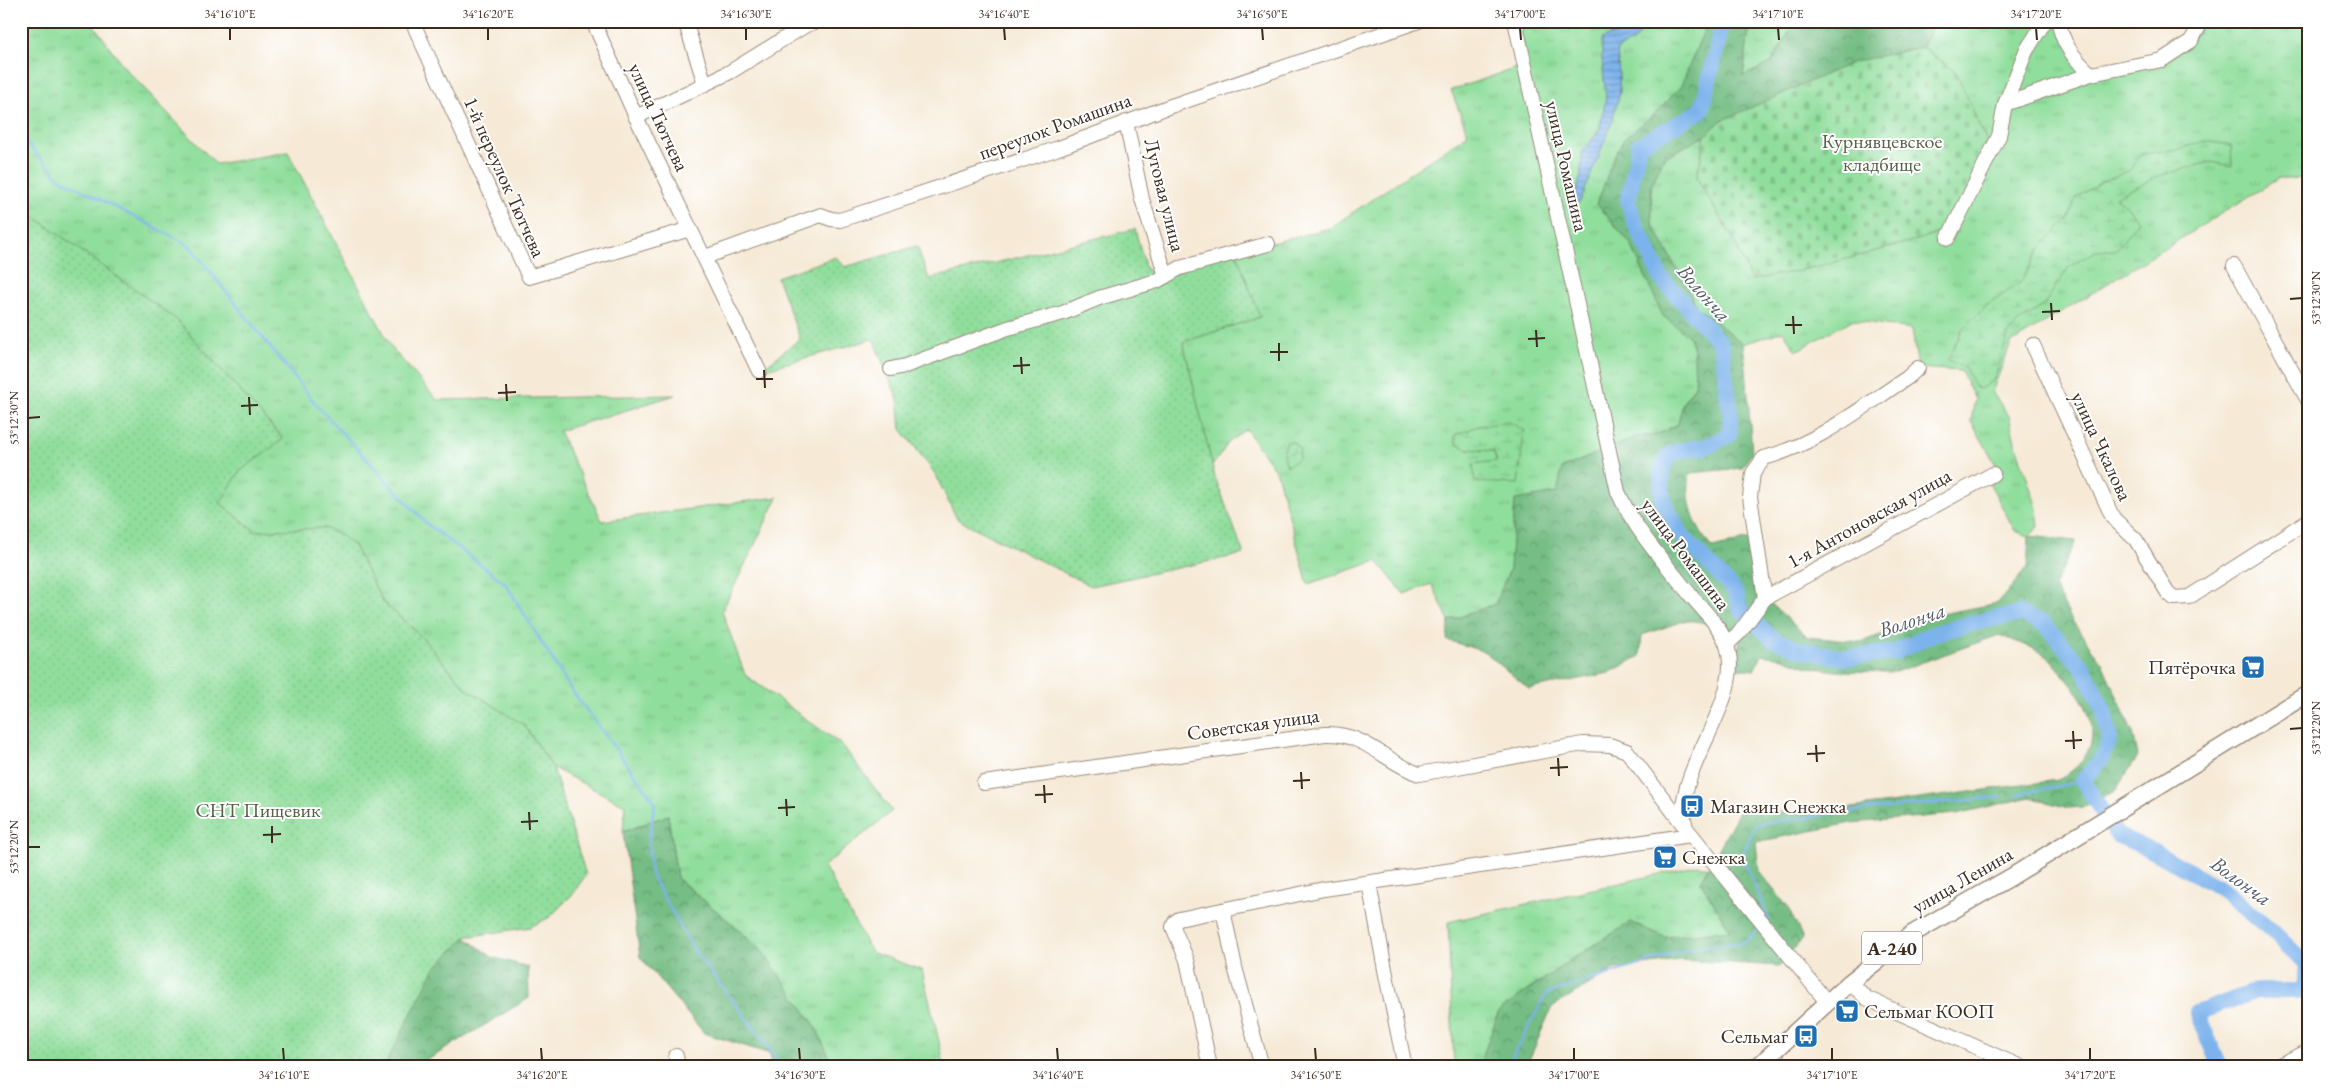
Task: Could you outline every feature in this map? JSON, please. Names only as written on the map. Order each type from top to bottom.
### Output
[{"type":"main road","name":"улица Ленина","points":[[1757,1067],[1850,982],[1912,934],[2080,835],[2309,693]]},
{"type":"street","name":"1-й переулок Тютчева","points":[[412,21],[529,277],[690,229]]},
{"type":"street","name":"улица Тютчева","points":[[593,21],[636,117],[759,371]]},
{"type":"street","points":[[685,21],[705,84]]},
{"type":"street","points":[[636,117],[730,72],[806,25],[818,21]]},
{"type":"street","name":"переулок Ромашина","points":[[705,257],[821,215],[840,220],[1056,149],[1126,122],[1419,21]]},
{"type":"street","name":"улица Ромашина","points":[[1515,21],[1592,366],[1618,492],[1634,522],[1714,624],[1726,644],[1730,664],[1729,674],[1718,711],[1691,776],[1683,810],[1689,832]]},
{"type":"street","points":[[1948,238],[1999,136],[2005,104],[2026,51],[2045,21]]},
{"type":"street","points":[[2058,21],[2059,29],[2075,61],[2090,74]]},
{"type":"street","points":[[2005,104],[2090,74],[2162,60],[2191,41],[2202,21]]},
{"type":"street","name":"Луговая улица","points":[[1126,122],[1142,199],[1166,276]]},
{"type":"street","points":[[890,369],[905,366],[1008,328],[1062,313],[1099,298],[1158,281],[1180,268],[1268,244]]},
{"type":"street","points":[[2234,266],[2309,402]]},
{"type":"street","name":"улица Чкалова","points":[[2034,345],[2113,518],[2136,540],[2168,593],[2174,598],[2189,597],[2309,520]]},
{"type":"street","points":[[1726,644],[1749,620],[1764,598],[1750,497],[1753,473],[1764,458],[1789,452],[1832,428],[1918,368]]},
{"type":"street","name":"1-я Антоновская улица","points":[[1764,598],[1993,474]]},
{"type":"street","name":"Советская улица","points":[[984,783],[1325,734],[1352,737],[1408,770],[1419,774],[1583,744],[1610,745],[1627,750],[1689,832]]},
{"type":"street","points":[[1210,1067],[1187,960],[1173,927],[1175,922],[1185,918],[1324,889],[1689,832],[1827,1002]]},
{"type":"street","points":[[1370,883],[1386,975],[1406,1067]]},
{"type":"street","points":[[1223,910],[1235,967],[1262,1067]]},
{"type":"street","points":[[1850,982],[1866,998],[2021,1067]]},
{"type":"street","points":[[2279,1065],[2309,1051]]},
{"type":"green space","points":[[21,21],[91,21],[124,67],[216,164],[288,152],[391,347],[437,400],[675,395],[559,431],[602,521],[778,497],[722,611],[745,675],[842,745],[892,811],[824,866],[871,952],[922,970],[945,1067],[834,1067],[814,1024],[737,928],[677,878],[668,815],[623,832],[625,805],[553,768],[524,725],[467,689],[419,634],[383,602],[354,546],[325,528],[255,531],[220,503],[240,471],[283,439],[177,320],[21,207]]},
{"type":"green space","points":[[1515,21],[1636,21],[1628,29],[1610,35],[1602,58],[1606,98],[1599,131],[1582,153],[1581,176],[1573,201],[1610,128],[1620,92],[1617,49],[1634,41],[1650,21],[1708,21],[1681,86],[1660,109],[1597,204],[1631,244],[1663,316],[1690,337],[1694,350],[1695,386],[1683,403],[1678,424],[1657,435],[1636,437],[1563,468],[1557,493],[1515,501],[1510,569],[1495,604],[1449,621],[1432,584],[1404,594],[1377,561],[1308,584],[1277,473],[1246,429],[1229,442],[1212,466],[1183,342],[1259,317],[1236,252],[1330,228],[1468,134],[1451,90],[1523,66]],"holes":[[[1524,430],[1521,449],[1497,461],[1493,451],[1468,449]]]},
{"type":"green space","points":[[1708,21],[1750,21],[1743,76],[1771,63],[1796,21],[1935,21],[1922,47],[1854,62],[1721,121],[1705,136],[1664,157],[1651,186],[1652,223],[1697,307],[1743,344],[1746,368],[1752,453],[1742,468],[1690,473],[1690,504],[1700,531],[1712,548],[1755,538],[1765,598],[1807,637],[1861,642],[1936,615],[1998,603],[2027,568],[2029,536],[2076,541],[2054,587],[2073,622],[2102,663],[2133,733],[2138,756],[2115,791],[2084,807],[2068,808],[2030,797],[1956,814],[1851,823],[1756,842],[1759,872],[1787,906],[1803,938],[1780,966],[1679,960],[1614,969],[1552,1007],[1526,1067],[1479,1067],[1499,1011],[1569,961],[1631,922],[1664,937],[1730,930],[1701,882],[1741,808],[1793,813],[1845,809],[2058,780],[2084,758],[2090,746],[2092,733],[2090,719],[2085,706],[2077,692],[2056,666],[2048,657],[2040,652],[1999,635],[1895,672],[1835,671],[1804,666],[1783,658],[1762,655],[1754,670],[1737,668],[1740,632],[1714,624],[1687,620],[1642,635],[1640,656],[1609,673],[1529,689],[1485,652],[1447,640],[1449,621],[1495,604],[1510,569],[1515,500],[1557,493],[1562,468],[1636,437],[1657,435],[1678,424],[1683,403],[1695,386],[1694,350],[1690,337],[1663,316],[1631,244],[1597,204],[1615,154],[1625,138],[1660,109],[1681,86]]},
{"type":"green space","points":[[1750,21],[1796,21],[1771,63],[1743,77]]},
{"type":"green space","points":[[1935,21],[2059,21],[2091,74],[2162,60],[2202,21],[2309,21],[2309,179],[2279,178],[2011,343],[1992,392],[2009,416],[2015,442],[2037,508],[2039,527],[2029,536],[2015,531],[1990,484],[1997,472],[1995,463],[1971,421],[1975,399],[1961,371],[1918,368],[1912,329],[1852,320],[1796,351],[1783,331],[1743,344],[1697,307],[1652,223],[1651,186],[1664,157],[1705,136],[1697,178],[1734,240],[1751,280],[1874,252],[1948,231],[1956,72],[1922,47]]},
{"type":"green space","name":"Курнявцевское кладбище","points":[[1922,47],[1956,72],[1990,149],[1948,231],[1874,252],[1751,280],[1734,240],[1697,178],[1705,136],[1721,121],[1854,62]]},
{"type":"green space","points":[[2205,141],[2231,145],[2232,166],[2210,162],[2159,176],[2115,197],[2129,209],[2138,221],[2116,250],[2095,251],[2069,267],[2043,306],[2019,322],[2009,333],[1994,380],[1980,389],[1975,387],[1965,368],[1948,360],[1962,330],[1986,306],[2021,282],[2043,244],[2069,218],[2075,199],[2100,182],[2129,171],[2141,154],[2179,149]]},
{"type":"green space","name":"СНТ Пищевик","points":[[21,207],[177,320],[283,439],[240,471],[220,503],[255,531],[325,528],[340,535],[354,546],[383,602],[419,634],[467,689],[524,725],[553,768],[586,875],[571,896],[550,917],[530,927],[465,937],[434,969],[384,1067],[21,1067]]},
{"type":"green space","points":[[1135,229],[1146,270],[1236,252],[1260,317],[1183,342],[1215,477],[1244,554],[1091,586],[957,519],[934,472],[901,429],[898,399],[873,339],[759,371],[800,339],[777,277],[836,257],[845,267],[917,246],[929,279]]},
{"type":"green space","points":[[1509,422],[1524,430],[1518,484],[1475,482],[1473,464],[1497,461],[1493,451],[1468,449],[1456,444],[1455,435],[1478,426]]},
{"type":"green space","points":[[1287,442],[1293,442],[1300,450],[1298,459],[1287,466],[1283,453]]},
{"type":"green space","points":[[668,815],[677,878],[763,952],[814,1024],[834,1067],[772,1067],[770,1054],[704,1033],[640,957],[623,832]]},
{"type":"green space","points":[[1699,865],[1708,867],[1701,882],[1730,931],[1664,937],[1631,922],[1569,961],[1499,1011],[1479,1067],[1454,1067],[1448,922]]},
{"type":"green space","points":[[465,937],[492,957],[528,967],[529,998],[416,1067],[384,1067],[434,969]]},
{"type":"water","points":[[1636,21],[1650,21],[1634,41],[1617,49],[1620,92],[1610,128],[1580,202],[1573,202],[1581,176],[1582,153],[1599,131],[1606,98],[1602,39],[1628,29]]},
{"type":"waterway","name":"Волонча","points":[[1723,21],[1702,110],[1639,145],[1628,201],[1635,223],[1661,278],[1721,344],[1731,418],[1729,435],[1705,447],[1683,450],[1669,455],[1661,471],[1663,502],[1683,537],[1735,591],[1741,610],[1773,639],[1801,650],[1846,658],[1895,652],[1935,633],[1986,620],[2022,614],[2044,624],[2084,669],[2103,709],[2110,738],[2103,757],[2083,781],[2117,835],[2153,851],[2220,888],[2270,929],[2306,964],[2304,991],[2256,991],[2197,1013],[2220,1067]]},
{"type":"waterway","points":[[21,137],[59,178],[189,245],[318,407],[427,524],[505,583],[570,688],[655,802],[648,844],[651,875],[694,950],[783,1067]]},
{"type":"waterway","points":[[2015,795],[2083,781]]},
{"type":"waterway","points":[[1769,920],[1742,856],[1756,824],[1863,810],[2001,797]]},
{"type":"waterway","points":[[1507,1067],[1546,994],[1695,947],[1744,943],[1759,929]]},
{"type":"place","name":"Пятёрочка","points":[[2253,667]]},
{"type":"place","name":"Магазин Снежка","points":[[1692,806]]},
{"type":"place","name":"Снежка","points":[[1665,857]]},
{"type":"place","name":"Сельмаг КООП","points":[[1847,1011]]},
{"type":"place","name":"Сельмаг","points":[[1806,1036]]}]
